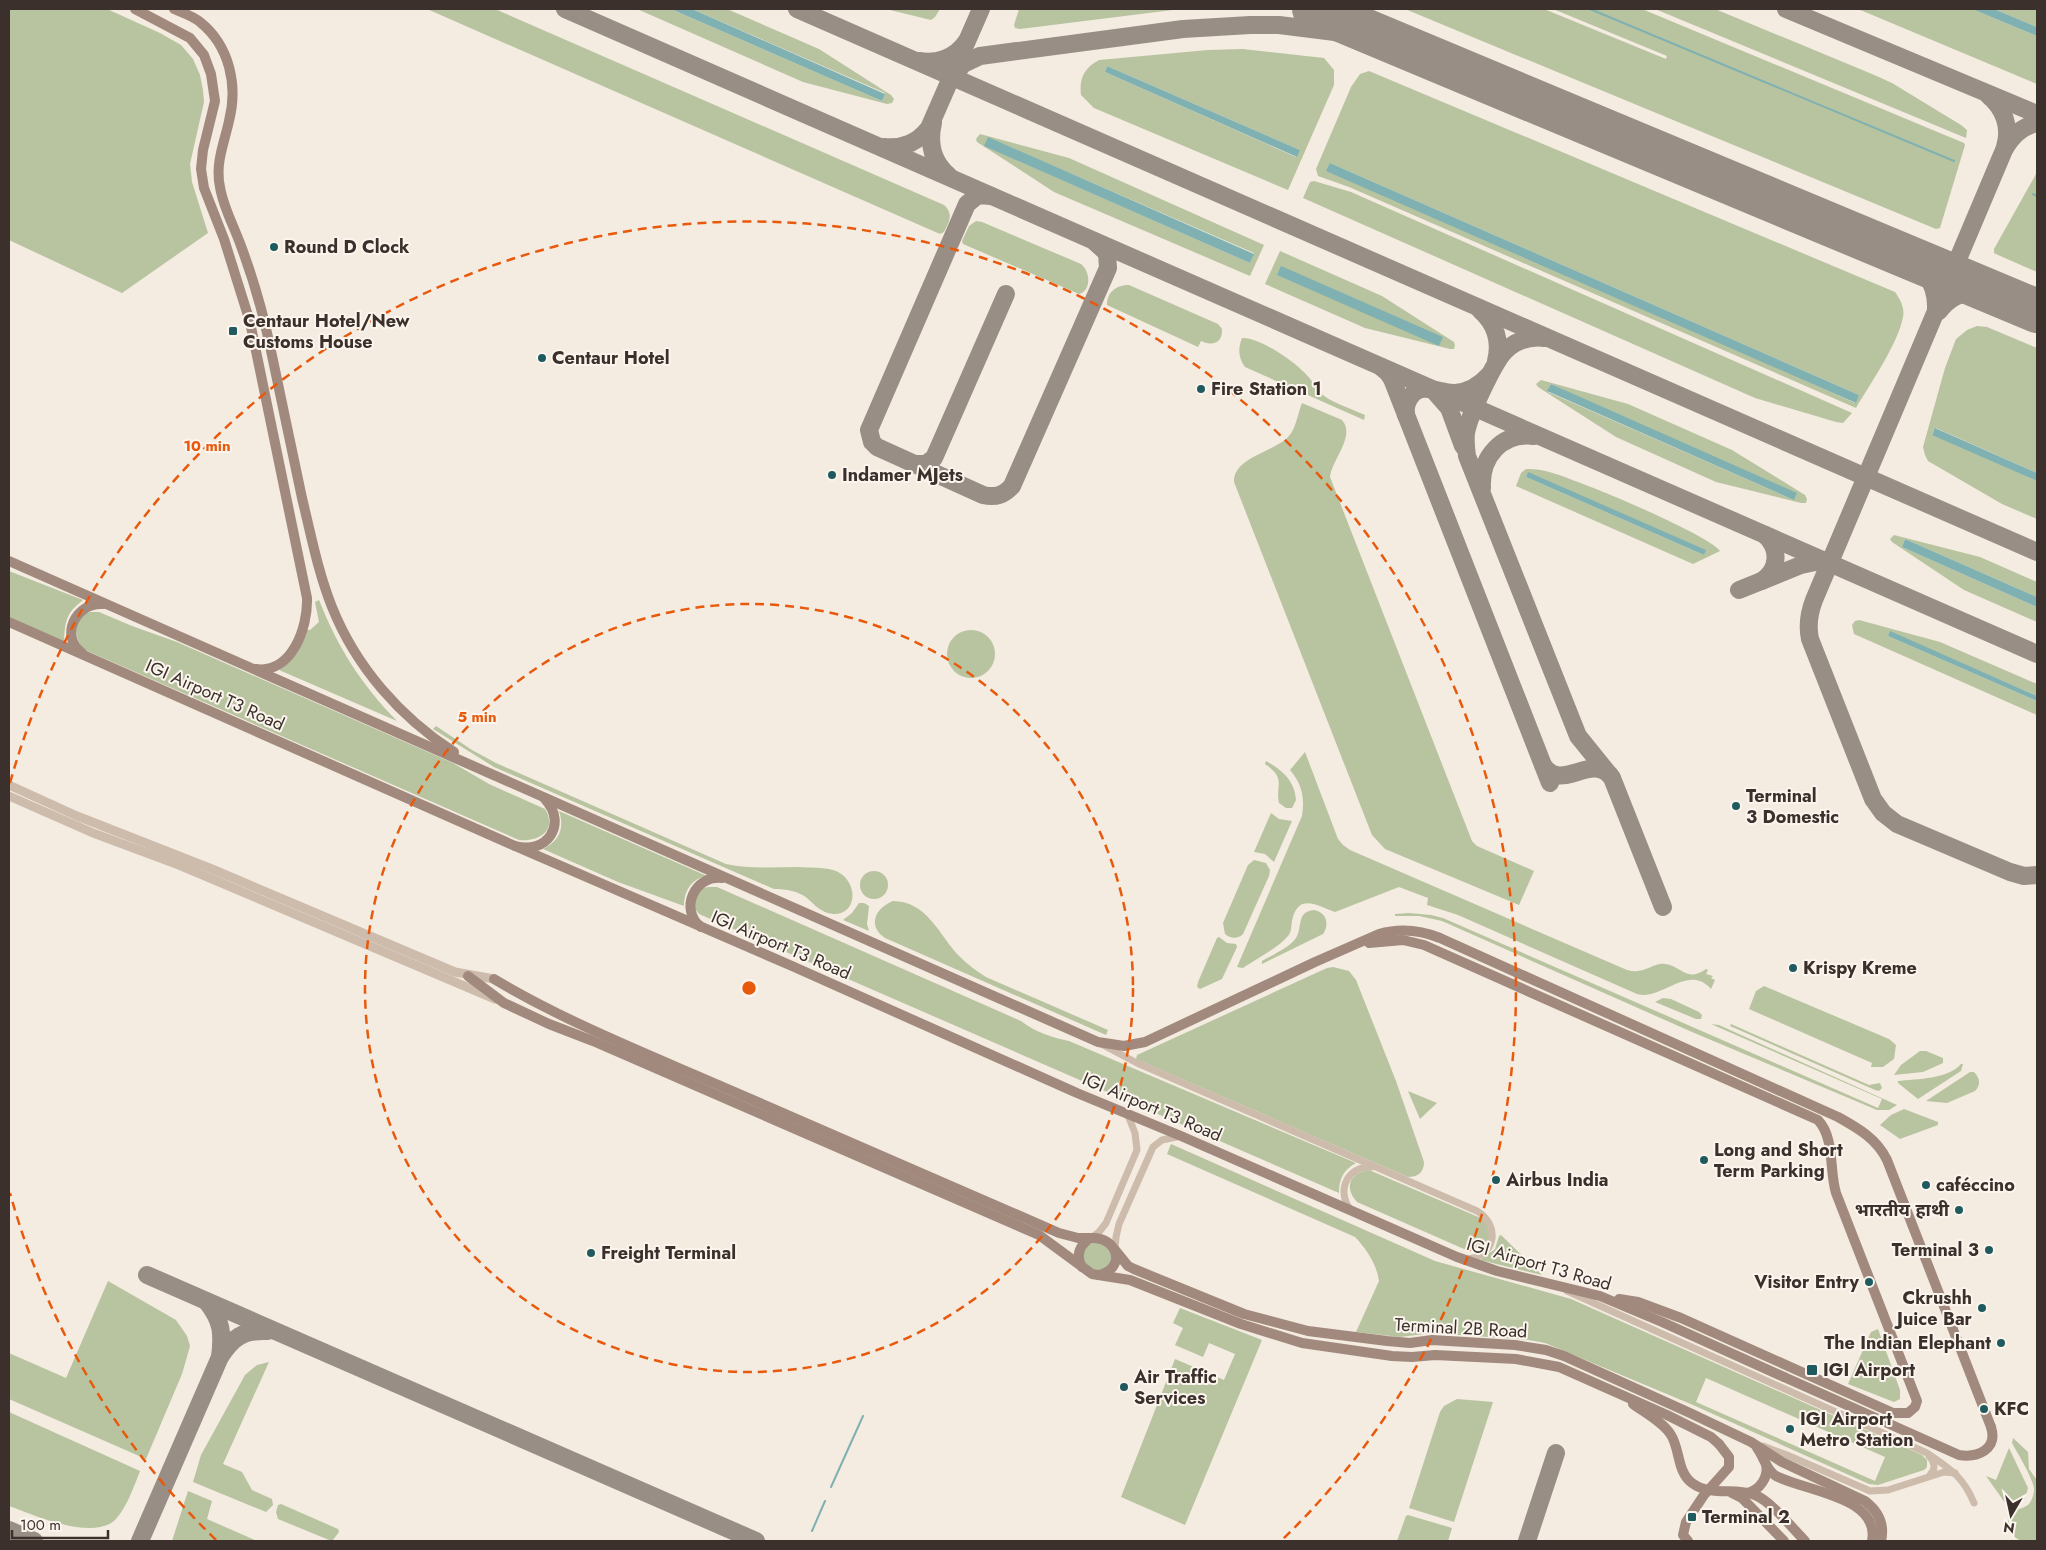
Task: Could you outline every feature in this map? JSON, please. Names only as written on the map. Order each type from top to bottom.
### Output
[{"type":"main road","points":[[135,9],[190,38],[204,55],[211,74],[216,101],[203,150],[201,169],[204,188],[224,239],[250,322],[305,588],[306,616],[292,652],[286,660],[274,668],[262,670],[252,668]]},
{"type":"main road","points":[[174,9],[199,21],[214,36],[222,49],[232,76],[233,88],[230,120],[218,168],[220,188],[244,254],[263,317],[315,556],[332,609],[356,654],[373,680],[392,702],[434,740],[480,769]]},
{"type":"main road","points":[[9,561],[1098,1042],[1124,1046],[1145,1042],[1353,946],[1391,940],[1403,940],[1424,945],[1818,1120],[1827,1136],[1833,1184],[1911,1384],[1916,1404],[1908,1413],[1893,1413],[1682,1318],[1638,1302],[1600,1296]]},
{"type":"main road","points":[[87,657],[74,644],[71,634],[75,616],[82,609],[90,605],[100,604],[109,606]]},
{"type":"main road","name":"IGI Airport T3 Road","points":[[9,622],[1077,1093],[1181,1136],[1457,1257],[1497,1271],[1600,1296],[1959,1455],[1978,1455],[1987,1449],[1992,1440],[1991,1427],[1890,1168],[1884,1154],[1876,1143],[1858,1128],[1838,1117],[1440,938],[1416,931],[1389,932],[1353,946]]},
{"type":"main road","points":[[515,846],[533,848],[548,839],[553,832],[554,814],[545,800],[537,795]]},
{"type":"main road","points":[[706,930],[698,925],[690,908],[694,890],[710,878],[728,879]]},
{"type":"main road","points":[[468,976],[504,1003],[1031,1231],[1046,1239],[1092,1274],[1104,1274],[1112,1267],[1116,1257],[1115,1250],[1103,1238],[1078,1238],[1059,1233],[602,1034],[527,999],[494,979]]},
{"type":"main road","points":[[1082,1268],[1078,1257],[1079,1251],[1090,1238]]},
{"type":"main road","name":"Terminal 2B Road","points":[[1115,1250],[1128,1266],[1134,1269],[1244,1314],[1308,1331],[1410,1343],[1432,1340],[1505,1344],[1546,1350],[1564,1356],[1690,1413],[1750,1442],[1782,1462],[1865,1501],[1880,1518],[1883,1530],[1882,1541]]},
{"type":"main road","name":"Terminal 2B Road","points":[[1098,1275],[1130,1280],[1232,1321],[1294,1341],[1333,1349],[1392,1356],[1435,1355],[1531,1360],[1559,1367],[1617,1392],[1711,1437],[1729,1457],[1729,1467],[1704,1495],[1686,1522],[1682,1536],[1688,1541]]},
{"type":"main road","points":[[1387,1341],[1394,1346],[1392,1356]]},
{"type":"main road","points":[[1617,1392],[1670,1433],[1683,1470],[1690,1482],[1703,1488],[1729,1492],[1753,1491],[1760,1486],[1766,1475],[1766,1464]]},
{"type":"main road","points":[[1750,1442],[1762,1454],[1771,1471],[1778,1476],[1819,1491],[1861,1510],[1871,1522],[1872,1541]]},
{"type":"main road","points":[[1729,1492],[1742,1498],[1784,1541]]},
{"type":"main road","points":[[1747,1492],[1765,1501],[1805,1541]]},
{"type":"street","points":[[9,785],[77,816],[212,869],[438,965],[468,976],[494,979]]},
{"type":"street","points":[[9,796],[93,833],[179,865],[504,1003]]},
{"type":"street","points":[[1098,1042],[1136,1063],[1484,1215],[1492,1228],[1490,1244],[1486,1251],[1473,1259],[1457,1257]]},
{"type":"street","points":[[1090,1238],[1103,1228],[1106,1223],[1137,1150],[1135,1133],[1127,1113]]},
{"type":"street","points":[[1115,1250],[1119,1224],[1154,1147],[1162,1140],[1181,1136]]},
{"type":"street","points":[[1359,1215],[1351,1210],[1343,1195],[1347,1178],[1353,1171],[1361,1167],[1370,1166],[1378,1168]]},
{"type":"street","points":[[1560,1287],[1586,1301],[1927,1454],[1956,1474],[1965,1484],[1974,1503]]},
{"type":"street","points":[[1750,1442],[1787,1454],[1870,1491],[1888,1490],[1944,1472],[1956,1474]]},
{"type":"street","points":[[1927,1454],[1934,1465],[1930,1475]]},
{"type":"green space","points":[[9,9],[107,9],[160,33],[181,45],[193,59],[200,75],[204,102],[190,164],[192,182],[208,233],[122,293],[9,240]]},
{"type":"green space","points":[[427,9],[495,9],[944,205],[950,215],[948,225],[944,232],[940,234]]},
{"type":"green space","points":[[637,9],[671,9],[882,101],[885,93],[692,9],[727,9],[819,49],[891,95],[894,99],[892,103],[887,104],[803,82]]},
{"type":"green space","points":[[886,9],[940,9],[931,20]]},
{"type":"green space","points":[[1019,9],[1181,9],[1020,29],[1015,28],[1014,25]]},
{"type":"green space","points":[[1405,9],[1544,9],[1666,59],[1667,56],[1553,9],[1642,9],[1964,143],[1965,145],[1940,228],[1936,229]]},
{"type":"green space","points":[[1655,9],[1715,9],[1872,74],[1892,83],[1961,125],[1967,130],[1966,138]]},
{"type":"green space","points":[[1858,9],[1972,9],[2037,36],[2037,84]]},
{"type":"green space","points":[[1994,9],[2037,9],[2037,27]]},
{"type":"green space","points":[[1243,49],[1324,58],[1334,70],[1334,85],[1288,190],[1094,108],[1081,95],[1082,79],[1086,70],[1099,60],[1208,50]],"holes":[[[1107,66],[1300,150],[1296,157],[1105,72]]]},
{"type":"green space","points":[[1369,71],[1895,292],[1903,307],[1903,317],[1896,339],[1883,364],[1856,408],[1349,187],[1318,176],[1316,169],[1351,87],[1360,74]],"holes":[[[1330,163],[1859,395],[1855,403]]]},
{"type":"green space","points":[[980,134],[1069,158],[1264,245],[1250,276],[1054,192],[977,142],[976,139]],"holes":[[[989,138],[1254,253],[1250,263],[985,146]]]},
{"type":"green space","points":[[2036,174],[2037,272],[1994,253],[1994,249]]},
{"type":"green space","points":[[1314,181],[1351,192],[1852,413],[1843,423],[1836,422],[1755,398],[1303,198],[1310,182]]},
{"type":"green space","points":[[976,221],[1081,264],[1088,276],[1086,289],[1079,294],[963,244],[962,241],[969,226]]},
{"type":"green space","points":[[1280,251],[1382,296],[1454,342],[1454,349],[1365,328],[1265,284]]},
{"type":"green space","points":[[1129,285],[1218,324],[1222,329],[1221,337],[1213,343],[1201,341],[1198,347],[1107,305],[1107,300],[1113,290],[1120,286]]},
{"type":"green space","points":[[1977,326],[1987,327],[2037,348],[2037,473],[1936,428],[1932,434],[2037,481],[2037,519],[2002,504],[1928,461],[1925,455],[1923,447],[1945,368],[1956,339],[1967,330]]},
{"type":"green space","points":[[1242,338],[1259,342],[1280,353],[1306,374],[1318,390],[1327,398],[1365,415],[1364,420],[1245,367],[1239,353]]},
{"type":"green space","points":[[1541,380],[1628,404],[1732,450],[1805,495],[1806,503],[1716,482],[1616,437],[1538,387],[1536,384]],"holes":[[[1551,384],[1794,500],[1548,392]]]},
{"type":"green space","points":[[1302,403],[1342,420],[1346,426],[1345,440],[1330,477],[1472,841],[1477,846],[1534,871],[1519,905],[1385,849],[1372,835],[1234,482],[1240,467],[1247,461],[1283,442],[1289,436],[1295,425]]},
{"type":"green space","points":[[1526,469],[1532,469],[1564,476],[1676,524],[1712,544],[1720,551],[1693,564],[1516,486],[1521,473]],"holes":[[[1528,473],[1705,550],[1704,555],[1526,477]]]},
{"type":"green space","points":[[1894,535],[1980,557],[2037,582],[2037,597],[1905,539],[1902,547],[2037,607],[2037,622],[1964,590],[1892,542],[1890,539]]},
{"type":"green space","points":[[9,571],[83,600],[67,618],[64,642],[9,617]]},
{"type":"green space","points":[[319,600],[334,634],[352,665],[372,693],[397,721],[279,670],[285,666],[306,630],[310,630],[319,622],[315,602]]},
{"type":"green space","points":[[90,612],[99,612],[177,642],[453,763],[489,784],[545,809],[548,816],[548,829],[539,837],[519,840],[85,650],[78,640],[76,629],[80,618]]},
{"type":"green space","points":[[1859,620],[1940,642],[2037,684],[2037,696],[1890,632],[1888,636],[2037,701],[2037,715],[1854,634],[1852,625],[1855,621]]},
{"type":"green space","points":[[971,630],[980,632],[988,637],[993,645],[995,654],[993,663],[988,671],[980,676],[971,678],[962,676],[954,671],[949,663],[947,654],[949,645],[954,637],[962,632]]},
{"type":"green space","points":[[436,726],[472,750],[496,763],[726,864],[833,870],[842,874],[848,880],[852,895],[851,903],[848,909],[842,913],[833,914],[825,912],[796,892],[774,889],[494,767],[433,729]]},
{"type":"green space","points":[[1305,752],[1338,839],[1350,850],[1627,970],[1639,971],[1661,964],[1671,965],[1689,974],[1699,973],[1706,969],[1708,970],[1706,974],[1713,976],[1711,978],[1715,980],[1711,989],[1702,982],[1693,980],[1675,984],[1656,993],[1637,994],[1458,915],[1427,905],[1428,898],[1399,887],[1335,912],[1310,903],[1299,906],[1295,912],[1290,932],[1284,940],[1243,968],[1237,967],[1302,816],[1302,792],[1290,770]]},
{"type":"green space","points":[[1266,761],[1282,772],[1293,787],[1296,800],[1292,808],[1286,808],[1279,803],[1278,778],[1272,769],[1265,764]]},
{"type":"green space","points":[[559,811],[707,876],[697,880],[690,886],[685,895],[684,906],[618,882],[543,849],[549,846],[559,834],[561,817]]},
{"type":"green space","points":[[1271,813],[1279,819],[1292,821],[1274,862],[1265,854],[1254,852]]},
{"type":"green space","points":[[1254,860],[1266,863],[1270,870],[1269,876],[1243,934],[1237,938],[1232,938],[1225,934],[1223,923],[1248,865]]},
{"type":"green space","points":[[874,871],[884,875],[888,885],[884,895],[874,899],[864,895],[860,885],[864,875]]},
{"type":"green space","points":[[717,887],[1021,1021],[1038,1032],[1069,1041],[1356,1163],[1343,1175],[1339,1193],[699,914],[695,909],[694,898],[701,889]]},
{"type":"green space","points":[[893,901],[905,903],[924,913],[959,956],[982,975],[1108,1030],[1106,1035],[885,938],[876,928],[876,918],[882,908]]},
{"type":"green space","points":[[859,903],[869,906],[867,924],[869,931],[843,920],[852,913]]},
{"type":"green space","points":[[1314,910],[1321,913],[1326,919],[1323,934],[1262,964],[1262,961],[1293,942],[1298,933],[1302,917],[1308,911]]},
{"type":"green space","points":[[1409,913],[1443,918],[1878,1108],[1882,1099],[1711,1024],[1719,1025],[1897,1105],[1889,1110],[1877,1110],[1692,1032],[1442,921],[1419,916],[1395,916],[1395,914]]},
{"type":"green space","points":[[1219,937],[1227,943],[1236,944],[1237,947],[1222,979],[1200,989],[1197,987],[1198,982]]},
{"type":"green space","points":[[1333,967],[1349,971],[1356,980],[1396,1081],[1424,1162],[1423,1169],[1417,1175],[1408,1177],[1136,1059],[1137,1055],[1327,968]]},
{"type":"green space","points":[[1764,986],[1889,1039],[1896,1045],[1894,1059],[1883,1067],[1871,1067],[1872,1063],[1749,1009],[1756,991]]},
{"type":"green space","points":[[1663,998],[1671,999],[1699,1012],[1702,1015],[1701,1019],[1696,1019],[1655,1002]]},
{"type":"green space","points":[[1731,1024],[1869,1085],[1880,1083],[1882,1088],[1879,1091],[1875,1090],[1730,1026]]},
{"type":"green space","points":[[1920,1051],[1926,1051],[1943,1058],[1943,1063],[1923,1072],[1894,1075],[1901,1065]]},
{"type":"green space","points":[[1963,1064],[1961,1071],[1918,1099],[1898,1083],[1898,1081],[1923,1079],[1948,1073]]},
{"type":"green space","points":[[1970,1072],[1974,1072],[1979,1079],[1979,1084],[1975,1091],[1947,1103],[1926,1101]]},
{"type":"green space","points":[[1408,1091],[1437,1103],[1420,1119]]},
{"type":"green space","points":[[1904,1109],[1938,1122],[1938,1125],[1900,1139],[1880,1125],[1891,1115]]},
{"type":"green space","points":[[1171,1144],[1435,1261],[1571,1299],[1922,1455],[1927,1460],[1927,1467],[1924,1470],[1878,1485],[1869,1484],[1693,1405],[1545,1343],[1529,1340],[1432,1333],[1400,1337],[1356,1332],[1379,1281],[1370,1257],[1355,1237],[1167,1154]],"holes":[[[1706,1378],[1885,1457],[1875,1481],[1696,1402]]]},
{"type":"green space","points":[[1369,1170],[1483,1219],[1490,1231],[1488,1242],[1479,1248],[1472,1250],[1464,1249],[1357,1202],[1351,1192],[1351,1182],[1357,1174]]},
{"type":"green space","points":[[1501,1235],[1542,1275],[1480,1260],[1495,1249]]},
{"type":"green space","points":[[1097,1242],[1107,1246],[1111,1256],[1107,1266],[1097,1270],[1087,1266],[1083,1256],[1087,1246]]},
{"type":"green space","points":[[108,1281],[176,1320],[187,1336],[190,1346],[182,1374],[146,1459],[9,1399],[9,1353],[66,1378]]},
{"type":"green space","points":[[1180,1308],[1262,1340],[1185,1525],[1121,1497],[1175,1359],[1224,1380],[1235,1354],[1209,1343],[1203,1357],[1175,1345],[1183,1328],[1173,1323]]},
{"type":"green space","points":[[1878,1329],[1900,1390],[1900,1399],[1894,1402],[1848,1384],[1871,1332]]},
{"type":"green space","points":[[269,1362],[223,1464],[242,1472],[252,1490],[272,1499],[273,1505],[266,1512],[193,1482],[201,1455],[245,1375],[257,1365]]},
{"type":"green space","points":[[1457,1399],[1493,1402],[1454,1522],[1409,1508],[1440,1412],[1444,1406]]},
{"type":"green space","points":[[9,1412],[140,1471],[127,1502],[116,1519],[106,1525],[94,1528],[79,1527],[48,1520],[9,1506]]},
{"type":"green space","points":[[2013,1438],[2028,1452],[2029,1469],[2037,1480],[2037,1541],[2018,1539],[2011,1533],[2008,1525],[2009,1517],[2012,1513],[2029,1504],[2034,1491],[2028,1473],[2012,1443]]},
{"type":"green space","points":[[2009,1448],[2028,1488],[2025,1499],[2008,1507],[1986,1476],[1996,1480]]},
{"type":"green space","points":[[188,1491],[212,1501],[207,1519],[257,1541],[172,1541]]},
{"type":"green space","points":[[281,1504],[338,1529],[339,1532],[333,1540],[329,1540],[278,1519],[276,1512],[278,1505]]},
{"type":"green space","points":[[1408,1515],[1452,1528],[1448,1541],[1397,1541]]},
{"type":"water","points":[[671,9],[692,9],[885,94],[882,101]]},
{"type":"water","points":[[1972,9],[1994,9],[2037,27],[2037,36]]},
{"type":"water","points":[[1107,66],[1300,150],[1297,157],[1105,72]]},
{"type":"water","points":[[988,137],[1254,254],[1250,263],[984,146]]},
{"type":"water","points":[[1330,163],[1859,395],[1856,403],[1326,171]]},
{"type":"water","points":[[1281,266],[1443,337],[1439,346],[1277,275]]},
{"type":"water","points":[[1551,384],[1797,493],[1794,500],[1547,391]]},
{"type":"water","points":[[1935,428],[2037,473],[2037,481],[1932,435]]},
{"type":"water","points":[[1528,472],[1706,550],[1704,555],[1526,477]]},
{"type":"water","points":[[1905,539],[2037,597],[2037,607],[1902,547]]},
{"type":"water","points":[[1890,631],[2037,696],[2037,701],[1888,636]]},
{"type":"waterway","points":[[1590,9],[1954,161]]},
{"type":"waterway","points":[[2033,194],[2037,196]]},
{"type":"waterway","points":[[831,1487],[863,1416]]},
{"type":"waterway","points":[[812,1531],[825,1501]]},
{"type":"taxiway","points":[[565,9],[2037,654]]},
{"type":"taxiway","points":[[797,9],[2037,552]]},
{"type":"taxiway","points":[[884,147],[897,147],[909,144],[920,138],[929,128],[981,9]]},
{"type":"taxiway","points":[[1786,9],[2037,114]]},
{"type":"taxiway","points":[[953,77],[963,64],[980,56],[1183,29],[1250,25],[1279,25],[1343,33],[1427,56]]},
{"type":"taxiway","points":[[919,61],[932,62],[945,59],[962,48],[966,42]]},
{"type":"taxiway","points":[[1988,95],[1994,100],[2005,118],[2007,132],[2005,147]]},
{"type":"taxiway","points":[[933,123],[931,145],[935,159],[949,176]]},
{"type":"taxiway","points":[[2037,123],[2026,127],[2018,133],[2010,140],[2004,150],[1814,600],[1809,624],[1810,639],[1873,799],[1883,813],[1897,824],[2010,872],[2024,876],[2037,875]]},
{"type":"taxiway","points":[[991,196],[978,195],[967,204],[869,430],[872,442],[877,447],[983,495],[999,495],[1006,492],[1012,486],[1108,268],[1107,253],[1095,242]]},
{"type":"taxiway","points":[[1899,254],[1921,269],[1931,282],[1936,299],[1936,309]]},
{"type":"taxiway","points":[[1939,311],[1950,300],[1961,294],[1974,292],[1999,297],[2037,314]]},
{"type":"taxiway","points":[[915,464],[926,464],[934,458],[1006,294]]},
{"type":"taxiway","points":[[1480,310],[1490,321],[1496,333],[1498,347],[1496,361]]},
{"type":"taxiway","points":[[1545,338],[1529,338],[1519,341],[1506,350],[1495,365],[1468,425],[1466,433],[1467,456],[1578,736],[1612,778],[1663,907]]},
{"type":"taxiway","points":[[1381,367],[1392,379],[1550,783]]},
{"type":"taxiway","points":[[1406,415],[1407,403],[1411,396],[1420,389],[1431,389],[1449,393],[1465,391],[1482,382],[1489,375]]},
{"type":"taxiway","points":[[1435,392],[1449,408],[1463,446]]},
{"type":"taxiway","points":[[1482,488],[1485,466],[1495,449],[1512,438],[1534,436]]},
{"type":"taxiway","points":[[1762,581],[1772,571],[1776,559],[1773,546],[1765,535]]},
{"type":"taxiway","points":[[1739,590],[1801,565],[1825,560]]},
{"type":"taxiway","points":[[1543,765],[1550,773],[1558,775],[1567,775],[1593,769],[1602,770],[1610,775]]},
{"type":"taxiway","points":[[147,1275],[756,1541]]},
{"type":"taxiway","points":[[207,1302],[216,1315],[220,1328],[220,1357]]},
{"type":"taxiway","points":[[140,1541],[220,1357],[229,1344],[240,1336],[252,1332],[268,1331]]},
{"type":"taxiway","points":[[1527,1541],[1556,1453]]},
{"type":"taxiway","points":[[9,1530],[34,1541]]},
{"type":"runway","points":[[1314,9],[2037,311]]},
{"type":"place","name":"Round D Clock","points":[[274,247]]},
{"type":"place","name":"Centaur Hotel/New Customs House","points":[[233,331]]},
{"type":"place","name":"Centaur Hotel","points":[[542,358]]},
{"type":"place","name":"Fire Station 1","points":[[1201,389]]},
{"type":"place","name":"Indamer MJets","points":[[832,475]]},
{"type":"place","name":"Terminal 3 Domestic","points":[[1736,806]]},
{"type":"place","name":"Krispy Kreme","points":[[1793,968]]},
{"type":"place","name":"Long and Short Term Parking","points":[[1704,1160]]},
{"type":"place","name":"Airbus India","points":[[1496,1180]]},
{"type":"place","name":"caféccino","points":[[1926,1185]]},
{"type":"place","name":"भारतीय हाथी","points":[[1959,1210]]},
{"type":"place","name":"Terminal 3","points":[[1989,1250]]},
{"type":"place","name":"Freight Terminal","points":[[591,1253]]},
{"type":"place","name":"Visitor Entry","points":[[1869,1282]]},
{"type":"place","name":"Ckrushh Juice Bar","points":[[1982,1308]]},
{"type":"place","name":"The Indian Elephant","points":[[2001,1343]]},
{"type":"place","name":"IGI Airport","points":[[1812,1370]]},
{"type":"place","name":"Air Traffic Services","points":[[1124,1387]]},
{"type":"place","name":"KFC","points":[[1984,1409]]},
{"type":"place","name":"IGI Airport Metro Station","points":[[1790,1429]]},
{"type":"place","name":"Terminal 2","points":[[1692,1517]]}]
